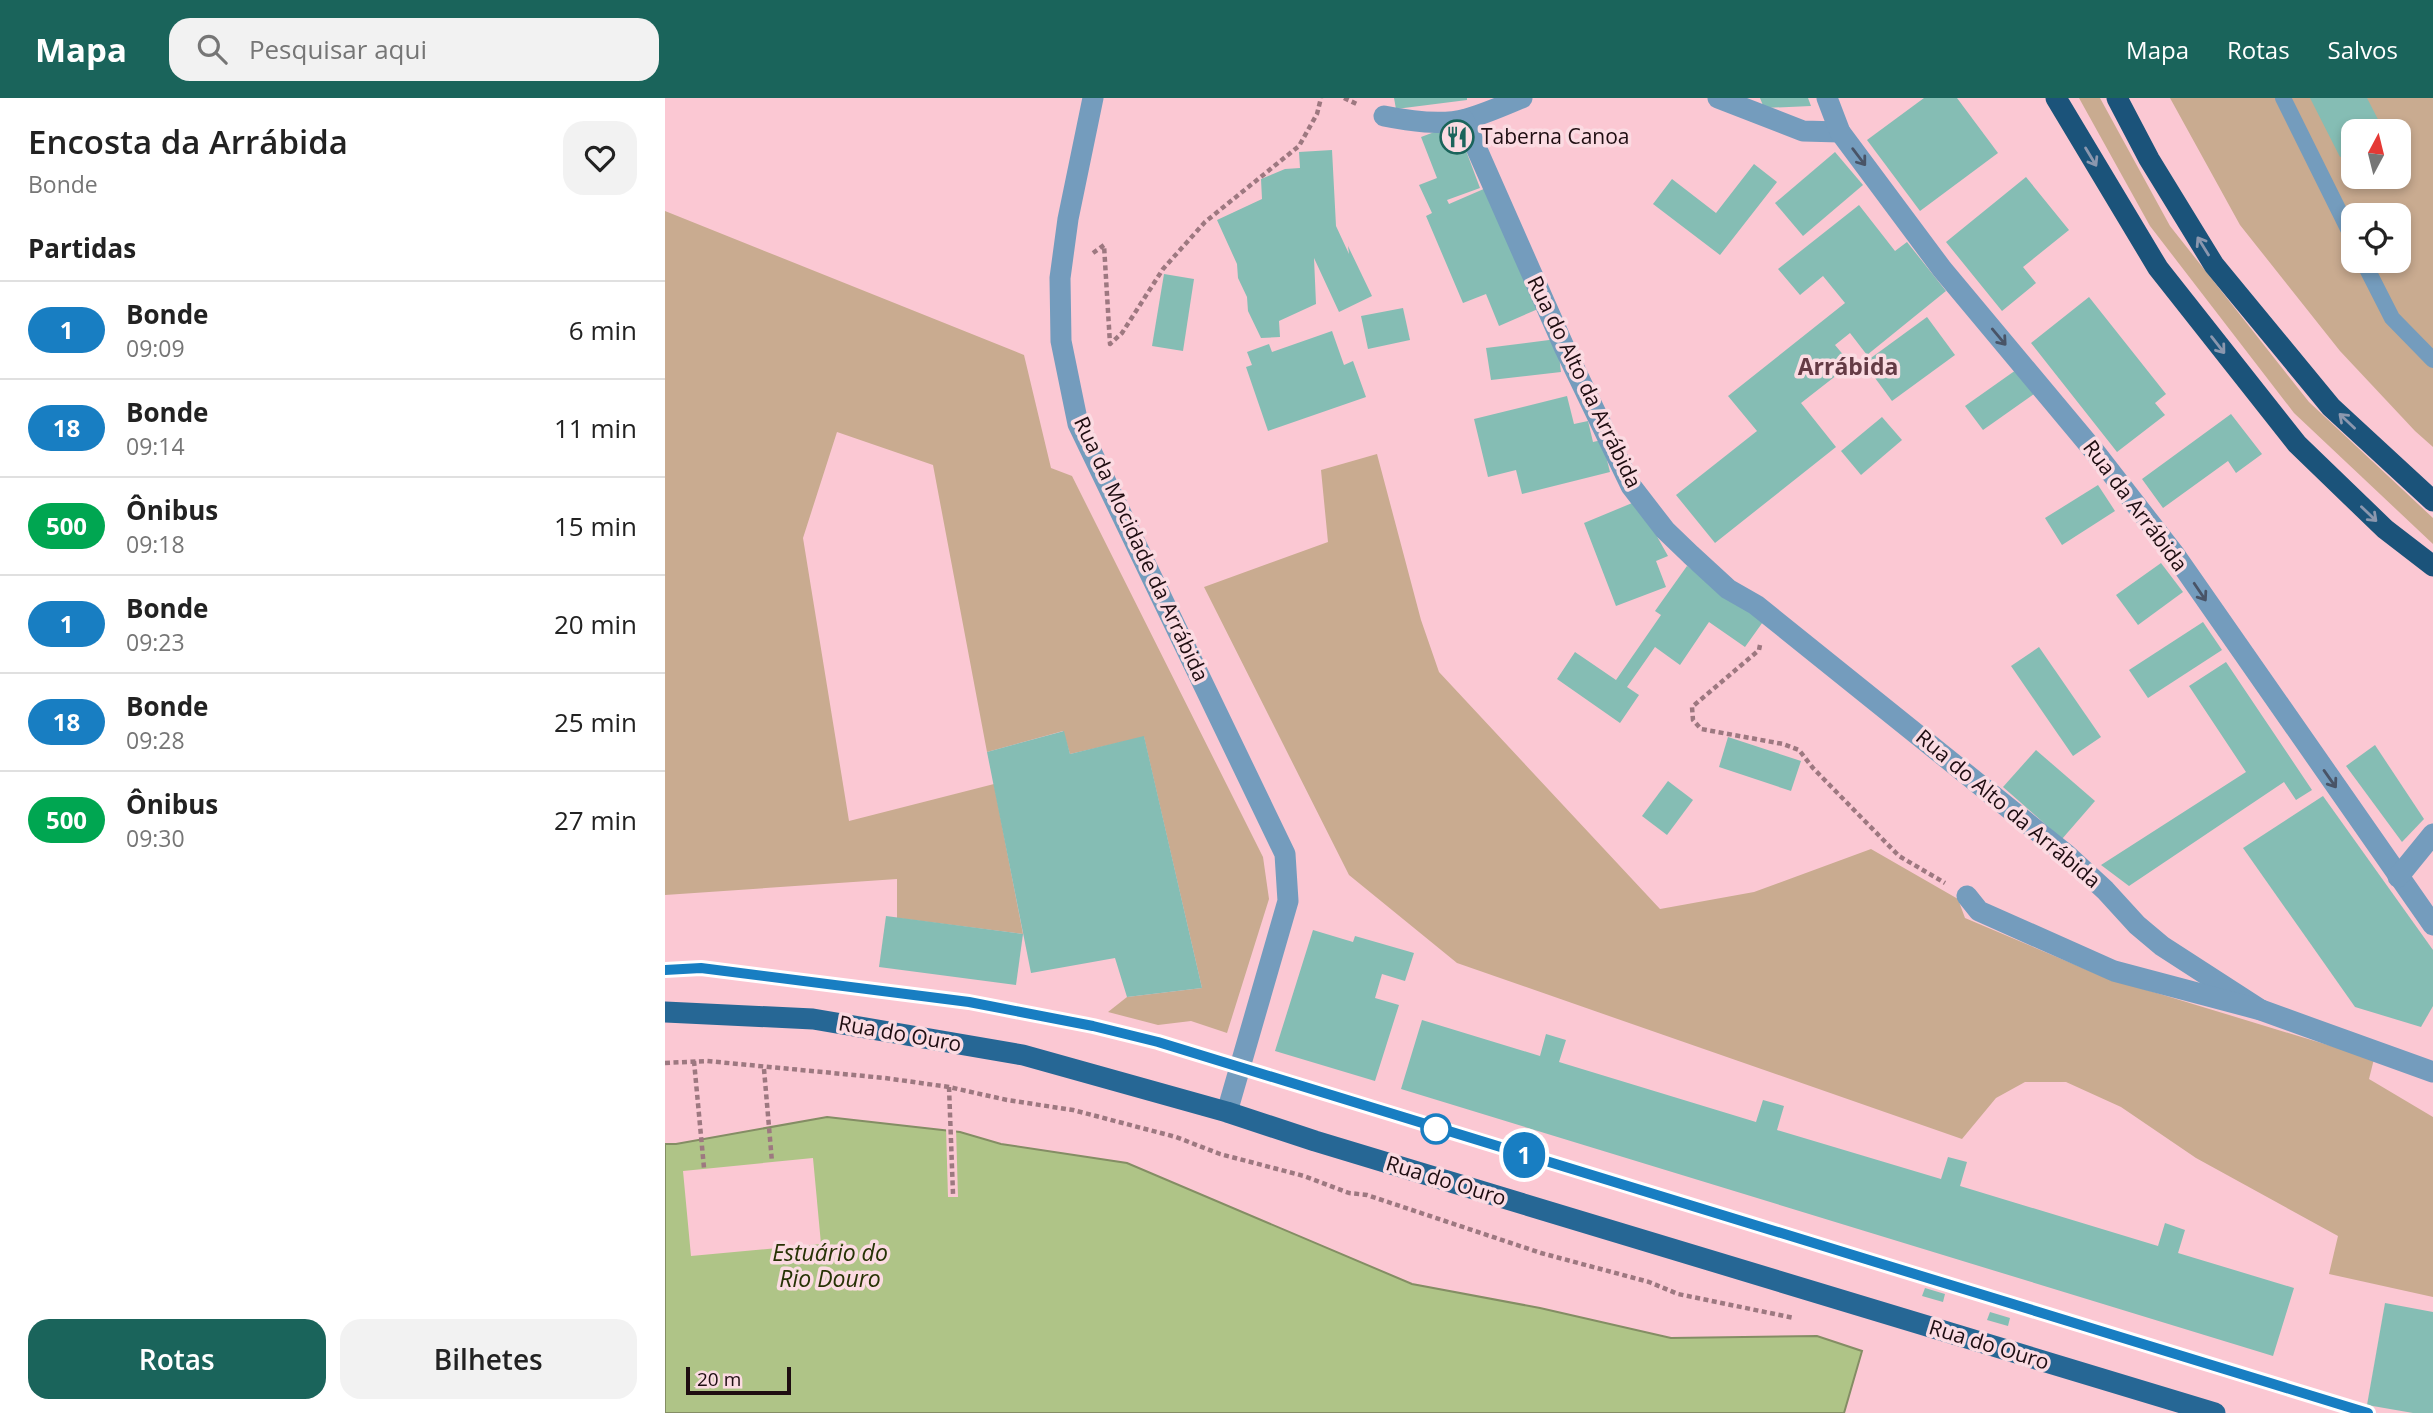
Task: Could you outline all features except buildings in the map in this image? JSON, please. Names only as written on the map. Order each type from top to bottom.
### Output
[{"type":"highway","points":[[2056,98],[2158,268],[2288,433],[2385,529],[2433,566]]},
{"type":"highway","points":[[2116,98],[2149,159],[2214,265],[2332,407],[2433,501]]},
{"type":"main road","name":"Rua do Ouro","points":[[665,1012],[813,1019],[1023,1055],[1227,1112],[2215,1413]]},
{"type":"street","name":"Rua da Mocidade da Arrábida","points":[[1093,98],[1068,219],[1060,278],[1061,341],[1078,424],[1285,854],[1288,901],[1227,1112]]},
{"type":"street","points":[[1384,116],[1425,121],[1464,120],[1523,98]]},
{"type":"street","points":[[1718,98],[1803,131],[1840,132]]},
{"type":"street","name":"Rua da Arrábida","points":[[1826,98],[1840,132],[1942,269],[2095,452],[2175,555],[2433,925]]},
{"type":"street","name":"Rua do Alto da Arrábida","points":[[1464,120],[1565,349],[1631,486],[1665,530],[1728,589],[1756,605],[2067,855],[2105,890],[2137,925],[2162,946],[2261,1010]]},
{"type":"street","points":[[2399,877],[2433,834]]},
{"type":"street","name":"Rua do Alto da Arrábida","points":[[1967,896],[1979,911],[2114,971],[2261,1010],[2433,1072]]},
{"type":"lane","points":[[2283,98],[2341,215]]},
{"type":"lane","points":[[2369,273],[2392,318],[2433,360]]},
{"type":"path","points":[[1060,278],[1104,245],[1110,344],[1122,333],[1163,269],[1205,222],[1299,146],[1317,114],[1321,98]]},
{"type":"path","points":[[1756,605],[1766,619],[1759,650],[1692,707],[1693,720],[1700,729],[1783,744],[1799,750],[1812,768],[1899,856],[1967,896]]},
{"type":"path","points":[[665,1063],[694,1061],[764,1065],[769,1069],[885,1078],[1073,1110],[1176,1137],[1220,1154],[1304,1176],[1349,1193],[1367,1195],[1541,1253],[1650,1282],[1678,1294],[1797,1319]]},
{"type":"path","points":[[694,1061],[704,1168]]},
{"type":"path","points":[[764,1069],[772,1162]]},
{"type":"path","points":[[949,1087],[953,1194]]},
{"type":"shaded area","points":[[2079,98],[2100,98],[2170,226],[2309,402],[2433,518],[2433,544],[2294,413],[2150,226]]},
{"type":"shaded area","points":[[2170,98],[2433,98],[2433,447],[2340,351],[2240,225]]},
{"type":"shaded area","points":[[665,211],[1024,355],[1051,468],[1072,476],[1263,857],[1269,899],[1227,1033],[1191,1021],[1158,1025],[1108,1012],[1127,997],[1202,988],[1144,737],[1070,754],[1063,731],[987,752],[933,465],[837,432],[803,538],[849,821],[994,784],[1023,934],[897,918],[897,879],[665,895]]},
{"type":"shaded area","points":[[1377,454],[1421,620],[1439,672],[1660,909],[1754,892],[1871,849],[1958,899],[1965,918],[2104,977],[2374,1059],[2369,1079],[2433,1117],[2433,1297],[2329,1274],[2338,1236],[2196,1158],[2121,1107],[2066,1082],[2025,1082],[1996,1098],[1962,1139],[1457,963],[1349,875],[1204,587],[1328,542],[1321,470]]},
{"type":"water","name":"Estuário do Rio Douro","points":[[827,1117],[960,1132],[1001,1144],[1127,1163],[1412,1284],[1540,1308],[1671,1338],[1817,1336],[1862,1351],[1844,1413],[665,1413],[665,1144]]},
{"type":"pier","points":[[946,1127],[956,1128],[958,1197],[948,1197]]},
{"type":"pier","points":[[813,1158],[821,1244],[691,1256],[683,1171]]},
{"type":"tram line","points":[[665,970],[701,968],[969,1002],[1093,1026],[1158,1042],[2368,1413]]},
{"type":"tram line","name":"1","points":[[665,970],[701,968],[969,1002],[1034,1013],[1158,1042],[2368,1413]]},
{"type":"place","name":"Taberna Canoa","points":[[1457,137]]},
{"type":"district","name":"Arrábida","points":[[1848,367]]}]
